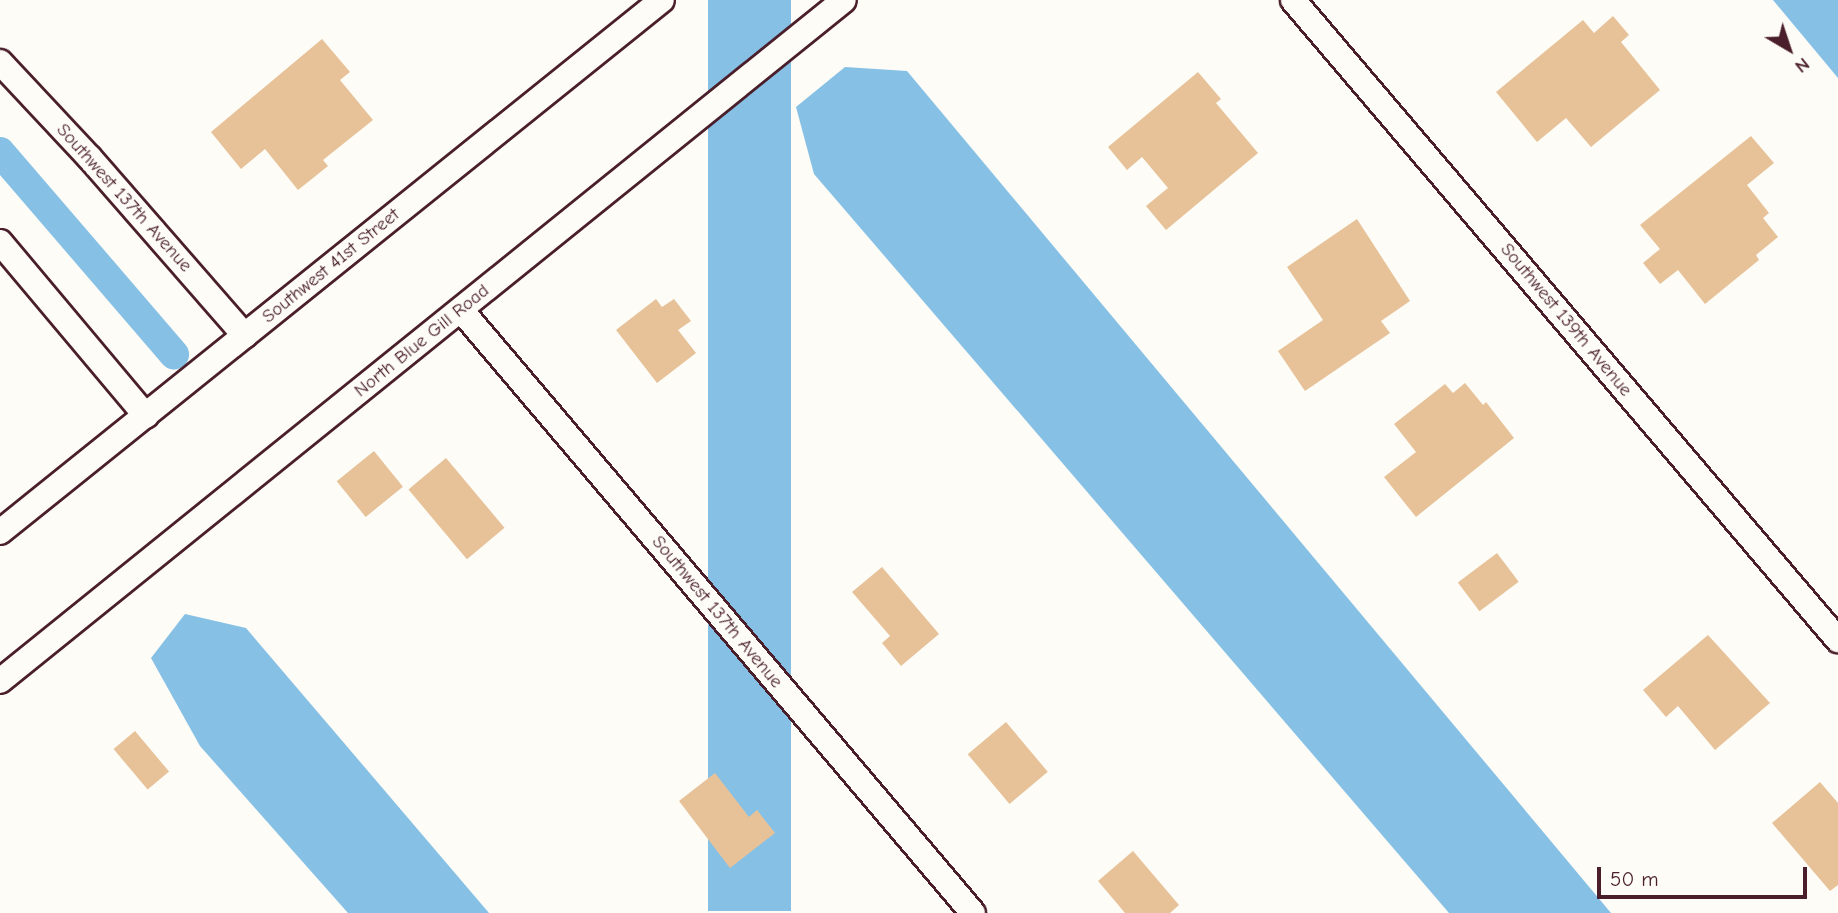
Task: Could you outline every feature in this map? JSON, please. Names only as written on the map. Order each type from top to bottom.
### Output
[{"type":"street","name":"Southwest 41st Street","points":[[0,532],[662,0]]},
{"type":"street","name":"North Blue Gill Road","points":[[0,681],[844,0]]},
{"type":"street","name":"Southwest 139th Avenue","points":[[1293,0],[1838,640]]},
{"type":"street","name":"Southwest 137th Avenue","points":[[0,62],[89,157],[245,336]]},
{"type":"street","points":[[0,242],[146,416]]},
{"type":"street","name":"Southwest 137th Avenue","points":[[461,310],[973,913]]},
{"type":"water","points":[[708,0],[791,0],[791,911],[708,911]]},
{"type":"water","points":[[1773,0],[1838,0],[1838,78]]},
{"type":"water","points":[[845,67],[907,71],[1611,913],[1449,913],[814,174],[796,107]]},
{"type":"water","points":[[185,614],[246,628],[489,913],[348,913],[200,746],[151,658]]},
{"type":"building","points":[[1613,16],[1629,35],[1621,42],[1660,90],[1591,147],[1566,118],[1537,142],[1496,92],[1583,20],[1594,33]]},
{"type":"building","points":[[322,39],[350,72],[340,80],[373,120],[323,160],[328,166],[298,190],[265,149],[241,169],[211,132]]},
{"type":"building","points":[[1198,72],[1221,99],[1216,103],[1258,153],[1166,230],[1146,206],[1168,188],[1142,157],[1127,170],[1108,147]]},
{"type":"building","points":[[1751,136],[1774,163],[1747,185],[1769,213],[1763,218],[1778,237],[1756,255],[1759,260],[1705,304],[1678,270],[1660,284],[1643,263],[1660,249],[1640,225]]},
{"type":"building","points":[[1357,219],[1410,301],[1381,321],[1390,333],[1305,391],[1278,351],[1323,320],[1287,267]]},
{"type":"building","points":[[656,299],[662,307],[674,299],[691,321],[678,330],[696,353],[657,383],[616,330]]},
{"type":"building","points":[[1465,383],[1483,405],[1486,402],[1514,438],[1416,517],[1384,477],[1416,452],[1394,424],[1445,384],[1453,393]]},
{"type":"building","points":[[374,451],[403,487],[366,517],[337,481]]},
{"type":"building","points":[[446,458],[504,528],[467,559],[408,489]]},
{"type":"building","points":[[1497,553],[1519,582],[1480,611],[1458,582]]},
{"type":"building","points":[[882,567],[939,634],[901,666],[882,643],[890,636],[852,592]]},
{"type":"building","points":[[1708,635],[1770,703],[1715,750],[1678,706],[1666,717],[1643,690]]},
{"type":"building","points":[[1006,722],[1048,772],[1009,804],[968,754]]},
{"type":"building","points":[[135,731],[169,772],[148,790],[114,749]]},
{"type":"building","points":[[715,773],[749,817],[757,810],[775,833],[730,868],[679,801]]},
{"type":"building","points":[[1820,782],[1838,803],[1838,885],[1830,891],[1772,823]]},
{"type":"building","points":[[1133,851],[1179,905],[1170,913],[1125,913],[1098,881]]},
{"type":"waterway","points":[[0,152],[174,354]]}]
